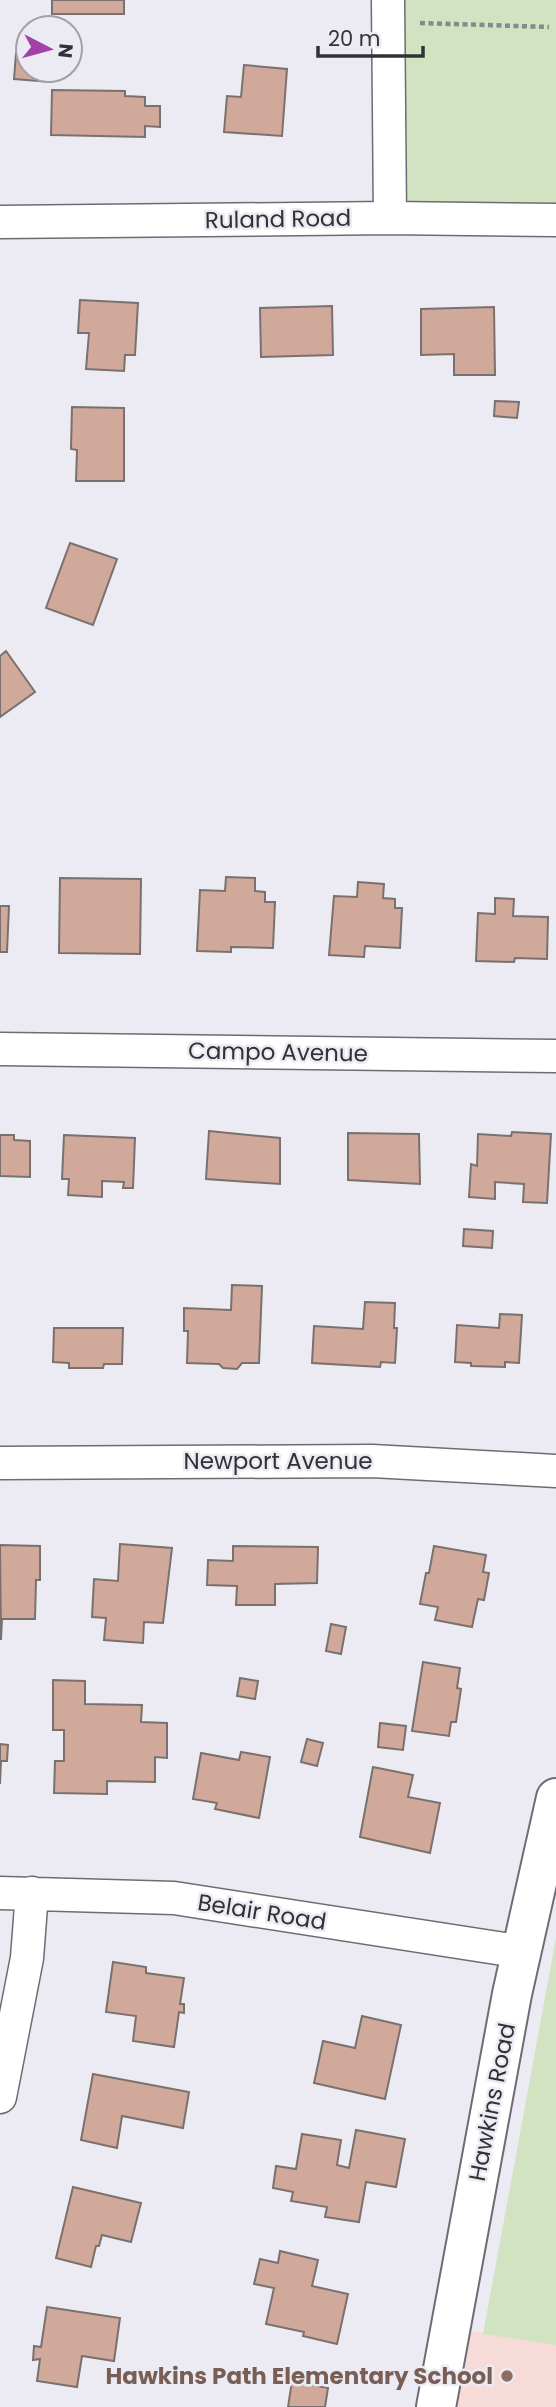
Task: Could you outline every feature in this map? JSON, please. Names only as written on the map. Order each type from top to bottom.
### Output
[{"type":"street","points":[[388,11],[390,218]]},
{"type":"street","name":"Ruland Road","points":[[0,222],[390,218],[556,220]]},
{"type":"street","name":"Campo Avenue","points":[[0,1049],[556,1056]]},
{"type":"street","name":"Newport Avenue","points":[[0,1463],[372,1461],[556,1471]]},
{"type":"street","name":"Hawkins Road","points":[[436,2407],[512,1994],[556,1798]]},
{"type":"street","name":"Belair Road","points":[[0,1893],[174,1898],[523,1952]]},
{"type":"street","points":[[0,2097],[27,1958],[32,1893]]},
{"type":"path","points":[[388,11],[549,27]]},
{"type":"shaded area","name":"Hawkins Path Elementary School","points":[[471,2331],[556,2345],[556,2407],[451,2407]]},
{"type":"green space","points":[[388,0],[556,0],[556,220],[390,218]]},
{"type":"green space","points":[[556,1938],[556,2345],[483,2334]]},
{"type":"building","points":[[52,0],[124,0],[124,14],[52,14]]},
{"type":"building","points":[[244,65],[287,69],[282,136],[224,132],[227,96],[241,97]]},
{"type":"building","points":[[52,90],[125,91],[125,96],[145,97],[145,106],[160,106],[160,127],[145,126],[145,137],[51,135]]},
{"type":"building","points":[[80,300],[138,303],[135,355],[125,355],[124,371],[86,369],[89,333],[78,333]]},
{"type":"building","points":[[332,306],[333,355],[261,357],[260,308]]},
{"type":"building","points":[[494,307],[495,375],[454,375],[454,354],[421,355],[421,309]]},
{"type":"building","points":[[495,401],[519,402],[517,418],[494,416]]},
{"type":"building","points":[[72,407],[124,408],[124,481],[76,481],[77,450],[71,449]]},
{"type":"building","points":[[70,543],[117,559],[93,625],[46,608]]},
{"type":"building","points":[[6,651],[35,692],[0,717],[0,656]]},
{"type":"building","points":[[226,877],[255,878],[255,891],[265,892],[265,902],[275,902],[273,948],[231,947],[231,952],[197,951],[200,890],[225,891]]},
{"type":"building","points":[[60,878],[141,879],[140,954],[59,953]]},
{"type":"building","points":[[358,882],[384,884],[383,898],[395,899],[395,908],[402,908],[400,948],[365,946],[364,957],[329,955],[334,896],[357,897]]},
{"type":"building","points":[[495,898],[514,899],[513,916],[548,917],[547,959],[476,961],[478,913],[495,914]]},
{"type":"building","points":[[0,906],[9,906],[7,952],[0,952]]},
{"type":"building","points":[[209,1131],[280,1138],[280,1184],[206,1179]]},
{"type":"building","points":[[512,1132],[551,1134],[547,1203],[523,1202],[524,1184],[495,1182],[495,1199],[469,1197],[471,1164],[477,1166],[478,1134],[511,1136]]},
{"type":"building","points":[[348,1133],[419,1134],[420,1184],[348,1180]]},
{"type":"building","points":[[0,1135],[14,1135],[14,1140],[30,1141],[30,1177],[0,1176]]},
{"type":"building","points":[[64,1135],[135,1138],[133,1188],[123,1188],[124,1182],[102,1181],[102,1197],[68,1195],[69,1179],[62,1179]]},
{"type":"building","points":[[464,1229],[493,1231],[492,1248],[463,1246]]},
{"type":"building","points":[[232,1285],[262,1286],[259,1363],[242,1363],[237,1369],[223,1368],[219,1364],[187,1363],[188,1331],[184,1331],[184,1308],[231,1310]]},
{"type":"building","points":[[365,1302],[395,1303],[395,1363],[381,1362],[380,1367],[312,1363],[314,1326],[363,1329]]},
{"type":"building","points":[[500,1314],[522,1315],[519,1363],[505,1362],[505,1367],[471,1366],[471,1363],[455,1362],[457,1325],[499,1328]]},
{"type":"building","points":[[54,1328],[123,1328],[122,1364],[104,1364],[103,1368],[69,1368],[69,1363],[53,1362]]},
{"type":"building","points":[[120,1544],[172,1548],[163,1623],[144,1622],[143,1643],[104,1640],[106,1618],[92,1617],[94,1579],[118,1581]]},
{"type":"building","points":[[0,1545],[40,1546],[40,1580],[36,1580],[35,1619],[2,1619],[1,1640]]},
{"type":"building","points":[[233,1546],[318,1547],[317,1583],[275,1584],[275,1605],[236,1605],[237,1586],[207,1585],[208,1560],[233,1561]]},
{"type":"building","points":[[434,1546],[486,1555],[483,1572],[489,1573],[484,1600],[478,1599],[472,1627],[435,1620],[438,1607],[420,1604]]},
{"type":"building","points":[[331,1624],[346,1627],[341,1654],[326,1651]]},
{"type":"building","points":[[423,1662],[460,1668],[457,1688],[461,1689],[456,1722],[451,1722],[449,1736],[412,1731]]},
{"type":"building","points":[[240,1678],[258,1681],[255,1699],[237,1696]]},
{"type":"building","points":[[53,1680],[85,1681],[85,1704],[142,1705],[141,1722],[167,1723],[167,1758],[155,1757],[155,1782],[107,1781],[107,1794],[54,1793],[55,1761],[64,1761],[64,1730],[53,1730]]},
{"type":"building","points":[[380,1723],[406,1726],[403,1750],[378,1747]]},
{"type":"building","points":[[307,1739],[323,1743],[317,1766],[301,1762]]},
{"type":"building","points":[[0,1744],[8,1745],[7,1761],[1,1761],[0,1784]]},
{"type":"building","points":[[241,1752],[270,1757],[259,1818],[215,1809],[217,1803],[193,1799],[201,1753],[239,1760]]},
{"type":"building","points":[[373,1767],[413,1775],[408,1797],[440,1803],[430,1853],[360,1837]]},
{"type":"building","points":[[113,1962],[146,1967],[146,1973],[184,1978],[180,2004],[184,2004],[184,2013],[179,2012],[174,2047],[133,2041],[136,2016],[106,2012]]},
{"type":"building","points":[[362,2016],[401,2025],[385,2099],[314,2083],[323,2041],[355,2048]]},
{"type":"building","points":[[93,2074],[189,2092],[183,2128],[122,2116],[117,2148],[81,2140]]},
{"type":"building","points":[[356,2130],[405,2139],[396,2187],[366,2182],[359,2222],[325,2217],[327,2207],[291,2201],[293,2192],[273,2188],[276,2166],[296,2169],[302,2134],[341,2140],[337,2165],[349,2168]]},
{"type":"building","points":[[73,2187],[141,2203],[131,2242],[102,2235],[91,2267],[56,2258]]},
{"type":"building","points":[[280,2251],[318,2260],[312,2286],[348,2294],[337,2344],[303,2336],[304,2332],[266,2324],[274,2288],[254,2284],[260,2259],[278,2263]]},
{"type":"building","points":[[47,2307],[120,2318],[114,2361],[82,2356],[77,2387],[37,2381],[40,2359],[33,2360],[34,2346],[41,2347]]},
{"type":"building","points":[[292,2381],[328,2388],[325,2407],[288,2407]]},
{"type":"place","name":"Hawkins Path Elementary School","points":[[507,2376]]}]
